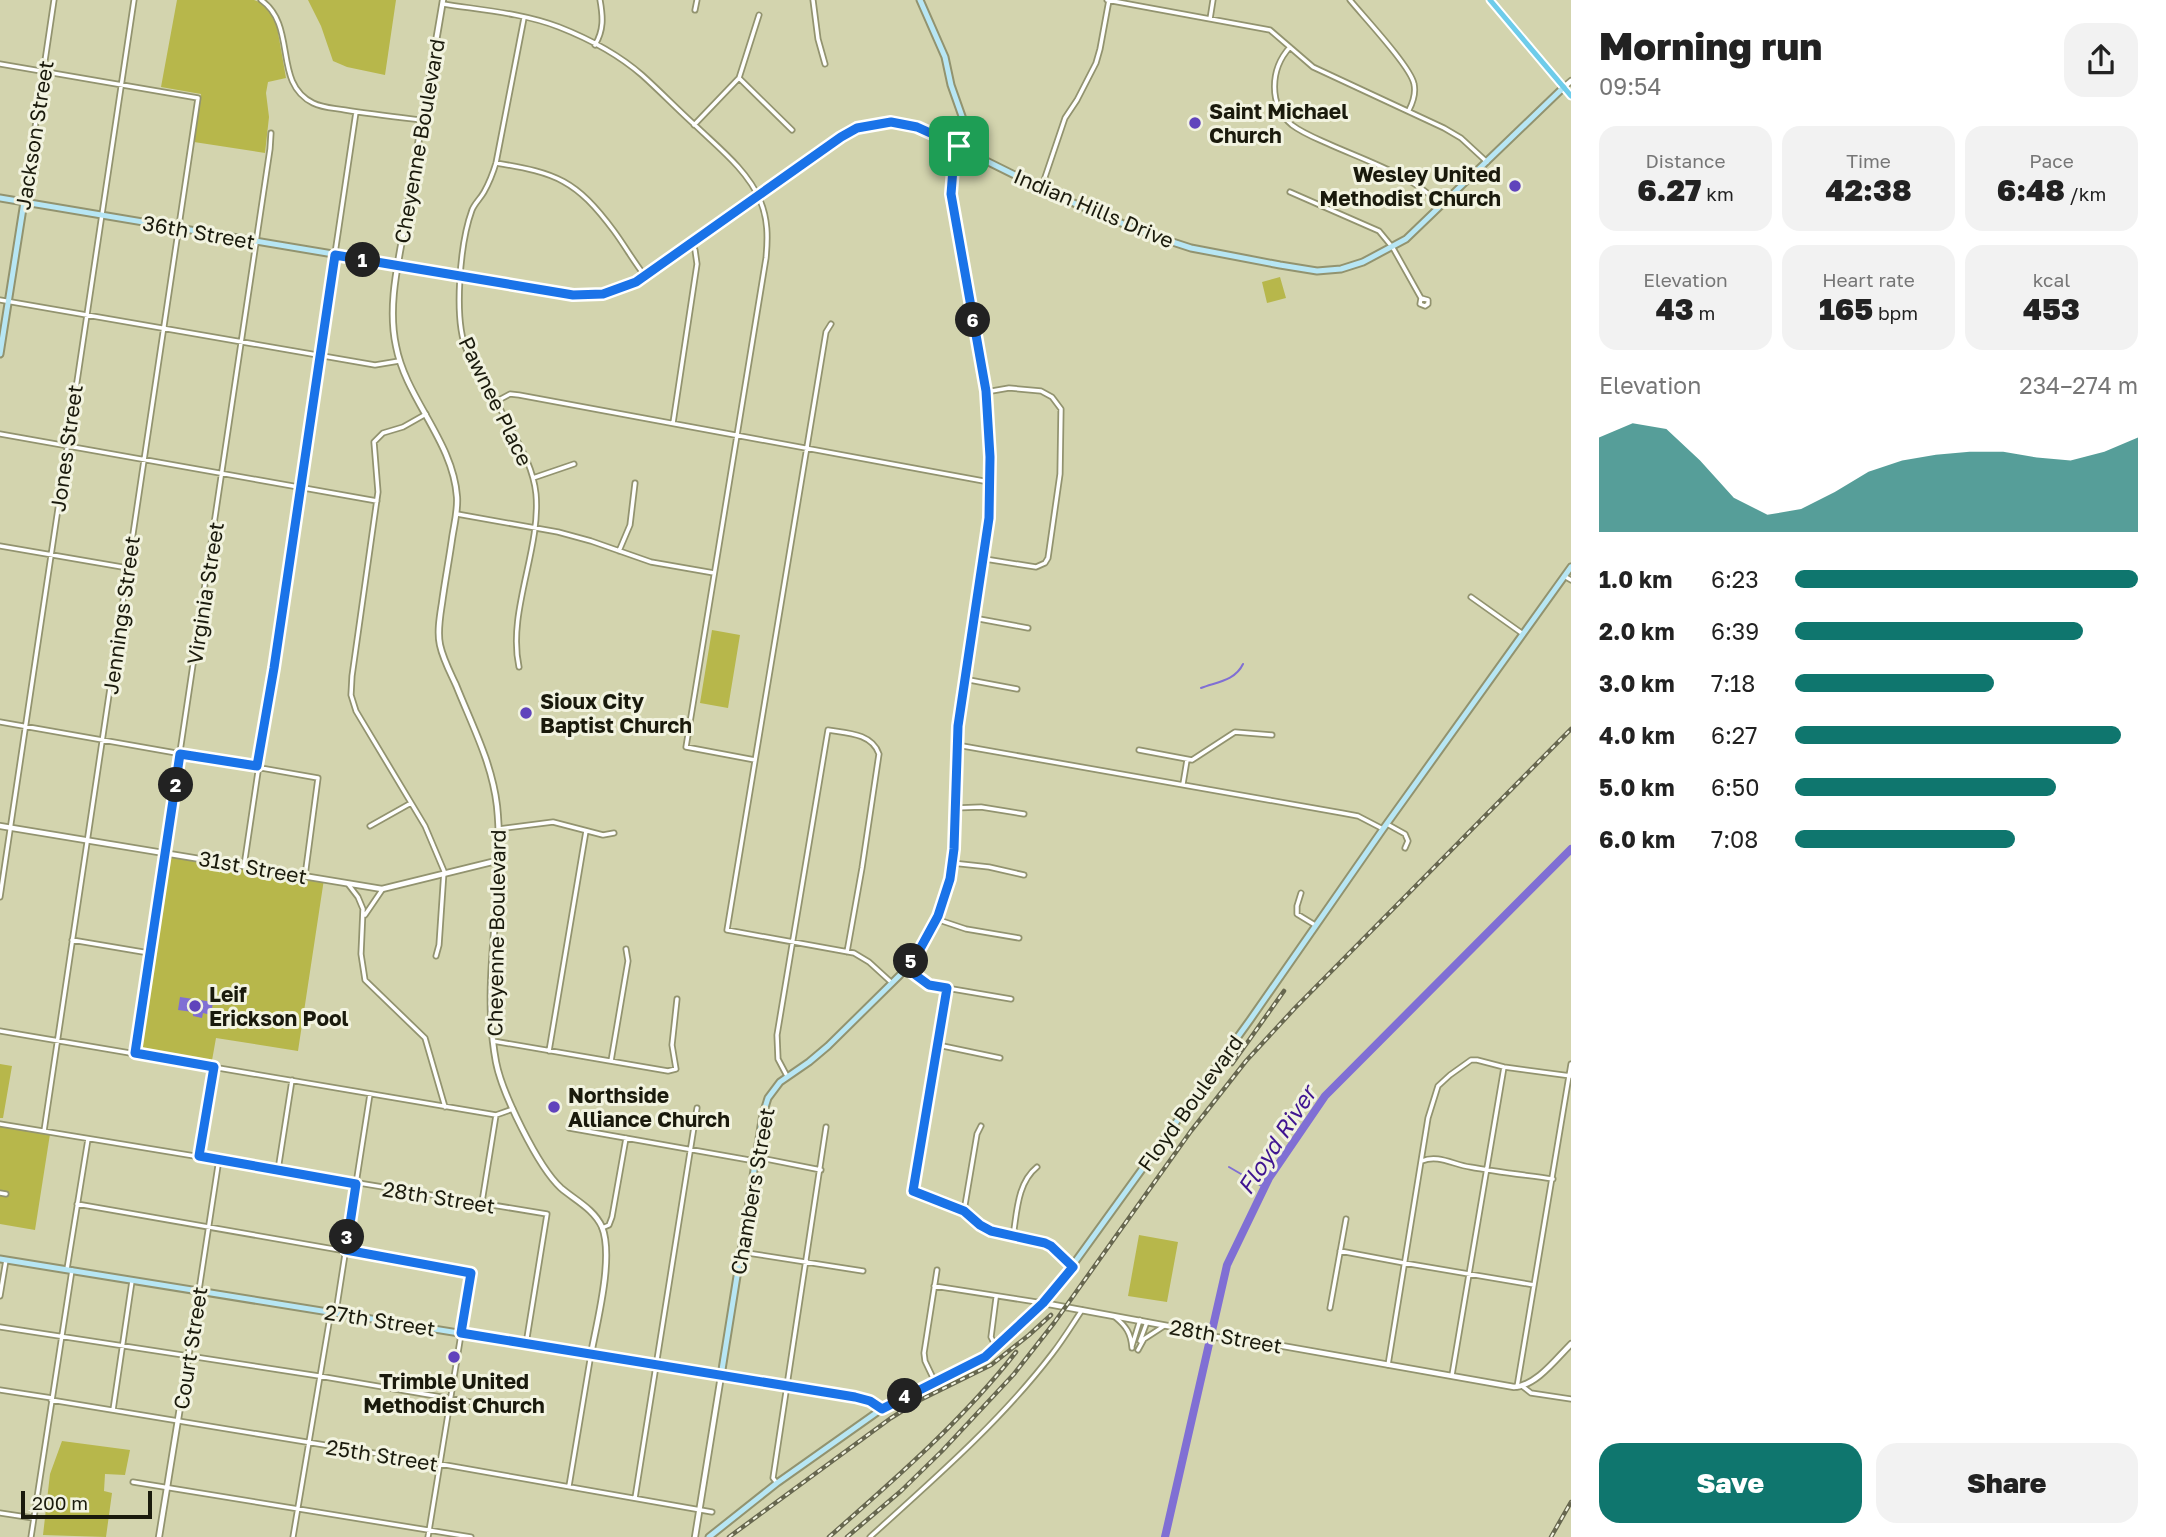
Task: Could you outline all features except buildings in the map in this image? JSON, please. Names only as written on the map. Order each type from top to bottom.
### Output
[{"type":"main road","name":"Chambers Street","points":[[721,1376],[768,1098],[775,1087],[828,1046],[906,968],[936,919],[950,879],[956,745],[964,679],[985,559],[990,457],[986,391],[951,194],[963,119],[945,57],[920,0]]},
{"type":"main road","points":[[1490,0],[1571,96]]},
{"type":"main road","name":"Indian Hills Drive","points":[[398,266],[579,296],[614,291],[645,276],[841,137],[857,128],[891,122],[917,127],[1041,189],[1172,242],[1317,271],[1341,268],[1363,262],[1393,248],[1422,226],[1564,87]]},
{"type":"main road","name":"36th Street","points":[[0,198],[398,266]]},
{"type":"main road","name":"Jackson Street","points":[[0,354],[24,202]]},
{"type":"main road","name":"Floyd Boulevard","points":[[709,1537],[777,1483],[882,1409],[985,1357],[1043,1303],[1073,1267],[1571,567]]},
{"type":"main road","name":"27th Street","points":[[3,1259],[855,1397],[870,1401],[882,1409]]},
{"type":"street","name":"Jackson Street","points":[[24,202],[54,0]]},
{"type":"street","name":"Jones Street","points":[[0,897],[134,0]]},
{"type":"street","points":[[261,0],[278,17],[292,81],[304,97],[322,107],[421,120]]},
{"type":"street","points":[[595,46],[603,23],[600,0]]},
{"type":"street","points":[[695,10],[697,0]]},
{"type":"street","points":[[813,0],[818,39],[825,64]]},
{"type":"street","points":[[1041,189],[1065,118],[1077,100],[1101,49],[1108,0],[1270,30],[1320,71],[1409,110],[1461,138],[1487,162]]},
{"type":"street","points":[[1210,19],[1213,0]]},
{"type":"street","points":[[1350,0],[1413,79],[1414,95],[1409,110]]},
{"type":"street","points":[[443,2],[554,25],[640,73],[746,177],[758,196],[766,222],[768,243],[686,747],[755,760]]},
{"type":"street","name":"Cheyenne Boulevard","points":[[443,2],[398,266],[393,332],[399,361],[445,452],[457,493],[457,514],[440,617],[440,645],[490,768],[496,803],[500,860],[491,970],[493,1041],[500,1080],[546,1169],[561,1188],[588,1210],[602,1228]]},
{"type":"street","points":[[694,125],[739,78],[759,15]]},
{"type":"street","name":"Pawnee Place","points":[[519,667],[519,622],[534,528],[536,496],[533,478],[519,442],[467,351],[460,326],[459,305],[471,215],[496,163],[524,18]]},
{"type":"street","points":[[1290,47],[1278,65],[1274,85],[1276,102],[1287,121],[1313,137],[1413,183],[1442,206]]},
{"type":"street","points":[[0,64],[121,84]]},
{"type":"street","points":[[739,78],[792,130]]},
{"type":"street","name":"Indian Hills Drive","points":[[1564,87],[1571,81]]},
{"type":"street","name":"Jennings Street","points":[[44,1131],[198,98],[121,84]]},
{"type":"street","points":[[244,866],[356,112]]},
{"type":"street","name":"Virginia Street","points":[[135,1053],[223,473],[271,133]]},
{"type":"street","points":[[496,163],[548,174],[578,189],[600,212],[645,276]]},
{"type":"street","points":[[1290,192],[1379,231],[1393,248],[1421,298]]},
{"type":"street","points":[[673,423],[697,264],[692,244]]},
{"type":"street","points":[[0,300],[375,365],[399,361]]},
{"type":"street","points":[[831,324],[826,332],[727,930],[848,951],[862,957],[892,983]]},
{"type":"street","points":[[985,559],[1036,567],[1045,563],[1048,558],[1060,474],[1062,415],[1058,403],[1041,391],[1009,388],[986,391]]},
{"type":"street","points":[[497,401],[510,394],[519,395],[990,482]]},
{"type":"street","points":[[426,414],[402,427],[383,433],[377,437],[373,449],[378,471],[378,501],[360,612],[351,695],[356,711],[430,835],[445,874],[436,956]]},
{"type":"street","points":[[0,434],[378,501]]},
{"type":"street","points":[[533,478],[574,464]]},
{"type":"street","points":[[620,551],[630,525],[635,483]]},
{"type":"street","points":[[457,514],[575,537],[651,562],[714,573]]},
{"type":"street","points":[[0,546],[128,568]]},
{"type":"street","points":[[1564,576],[1571,580]]},
{"type":"street","points":[[1471,597],[1523,634]]},
{"type":"street","points":[[974,618],[1028,628]]},
{"type":"street","points":[[964,679],[1017,689]]},
{"type":"street","points":[[0,722],[318,778],[305,876]]},
{"type":"street","points":[[788,1076],[776,1046],[828,730],[866,738],[877,748],[879,754],[848,951]]},
{"type":"street","points":[[1139,750],[1192,760],[1235,733],[1272,735]]},
{"type":"street","points":[[956,745],[1358,816],[1405,834],[1408,841],[1405,848]]},
{"type":"street","points":[[1183,784],[1187,760]]},
{"type":"street","points":[[370,826],[411,803]]},
{"type":"street","points":[[955,808],[981,807],[1024,814]]},
{"type":"street","points":[[499,829],[553,822],[603,835],[614,833]]},
{"type":"street","name":"31st Street","points":[[0,826],[382,889]]},
{"type":"street","points":[[549,1051],[586,831]]},
{"type":"street","points":[[364,917],[382,889],[500,860]]},
{"type":"street","points":[[952,863],[989,867],[1024,875]]},
{"type":"street","points":[[347,884],[358,897],[363,909],[361,954],[365,980],[425,1038],[444,1107]]},
{"type":"street","points":[[1301,893],[1297,914],[1317,926]]},
{"type":"street","points":[[936,919],[965,929],[1019,938]]},
{"type":"street","points":[[72,940],[150,953]]},
{"type":"street","points":[[611,1061],[628,961],[625,949]]},
{"type":"street","points":[[906,968],[929,985],[1011,999]]},
{"type":"street","points":[[947,988],[913,1191],[964,1211],[984,1228],[1051,1246],[1073,1267]]},
{"type":"street","points":[[493,1041],[668,1070],[676,1069],[672,1045],[677,999]]},
{"type":"street","points":[[0,1031],[496,1115],[513,1109]]},
{"type":"street","points":[[938,1045],[1000,1058]]},
{"type":"street","points":[[1388,1365],[1418,1174],[1432,1103],[1442,1081],[1471,1060],[1570,1076]]},
{"type":"street","points":[[1520,1386],[1571,1064]]},
{"type":"street","points":[[199,1156],[214,1067]]},
{"type":"street","points":[[1452,1376],[1504,1067]]},
{"type":"street","points":[[278,1170],[292,1080]]},
{"type":"street","points":[[293,1537],[319,1376],[346,1250],[370,1094]]},
{"type":"street","points":[[635,1498],[697,1108]]},
{"type":"street","points":[[482,1202],[496,1115]]},
{"type":"street","name":"28th Street","points":[[0,1124],[547,1214],[526,1344]]},
{"type":"street","points":[[964,1211],[976,1134],[981,1126]]},
{"type":"street","points":[[777,1483],[773,1478],[826,1127]]},
{"type":"street","points":[[569,1128],[821,1170]]},
{"type":"street","points":[[569,1486],[607,1257],[602,1228],[609,1225],[612,1217],[626,1138]]},
{"type":"street","points":[[31,1537],[88,1139]]},
{"type":"street","name":"Court Street","points":[[159,1537],[219,1159]]},
{"type":"street","points":[[1422,1161],[1448,1160],[1470,1167],[1553,1179]]},
{"type":"street","points":[[1013,1236],[1021,1190],[1030,1172],[1037,1167]]},
{"type":"street","points":[[0,1193],[6,1194]]},
{"type":"street","points":[[77,1204],[471,1273],[428,1537]]},
{"type":"street","points":[[1330,1308],[1346,1219]]},
{"type":"street","points":[[1340,1251],[1534,1285]]},
{"type":"street","points":[[741,1252],[863,1271]]},
{"type":"street","points":[[0,1296],[3,1259]]},
{"type":"street","points":[[935,1382],[924,1353],[937,1270]]},
{"type":"street","points":[[113,1410],[133,1280]]},
{"type":"street","name":"28th Street","points":[[934,1286],[1147,1321],[1214,1337],[1249,1340],[1520,1386]]},
{"type":"street","points":[[996,1347],[991,1337],[997,1297]]},
{"type":"street","points":[[870,1537],[992,1423],[1052,1355],[1082,1310]]},
{"type":"street","points":[[1113,1316],[1128,1329],[1132,1348],[1140,1320]]},
{"type":"street","points":[[1147,1321],[1138,1350],[1144,1339],[1166,1325]]},
{"type":"street","points":[[0,1327],[319,1376],[512,1411]]},
{"type":"street","points":[[1520,1386],[1536,1377],[1571,1345]]},
{"type":"street","name":"Chambers Street","points":[[695,1537],[721,1376]]},
{"type":"street","points":[[1520,1386],[1531,1393],[1571,1399]]},
{"type":"street","name":"25th Street","points":[[0,1390],[712,1512]]},
{"type":"street","points":[[133,1482],[471,1537]]},
{"type":"street","points":[[0,1513],[33,1518]]},
{"type":"shaded area","points":[[177,0],[254,0],[271,11],[276,21],[286,78],[268,82],[266,93],[269,117],[265,153],[194,142],[201,94],[161,87]]},
{"type":"shaded area","points":[[308,0],[396,0],[385,75],[347,67],[333,61],[321,26]]},
{"type":"shaded area","points":[[1280,277],[1286,298],[1267,303],[1262,282]]},
{"type":"shaded area","points":[[712,630],[740,635],[728,708],[700,703]]},
{"type":"shaded area","points":[[166,852],[324,879],[298,1051],[216,1038],[211,1066],[135,1053]]},
{"type":"shaded area","name":"Leif Erickson Pool","points":[[180,997],[213,1002],[211,1015],[203,1013],[202,1018],[193,1016],[193,1012],[178,1010]]},
{"type":"shaded area","points":[[0,1064],[12,1066],[3,1118],[0,1118]]},
{"type":"shaded area","points":[[0,1126],[50,1134],[35,1230],[0,1224]]},
{"type":"shaded area","points":[[1139,1235],[1178,1242],[1167,1302],[1128,1296]]},
{"type":"shaded area","points":[[62,1441],[130,1450],[125,1475],[105,1474],[104,1491],[112,1493],[106,1537],[43,1535],[50,1474]]},
{"type":"waterway","points":[[1201,688],[1230,677],[1240,670],[1243,664]]},
{"type":"waterway","name":"Floyd River","points":[[1165,1537],[1227,1265],[1269,1178],[1325,1096],[1571,849]]},
{"type":"waterway","points":[[1229,1167],[1265,1188]]},
{"type":"railway","points":[[847,1537],[901,1491],[942,1451],[1014,1374],[1054,1323],[1191,1131],[1246,1061],[1571,729]]},
{"type":"railway","points":[[1232,1064],[1284,991]]},
{"type":"railway","points":[[729,1537],[891,1418],[920,1400],[991,1365],[1051,1315]]},
{"type":"railway","points":[[829,1537],[951,1426],[1016,1352]]},
{"type":"railway","points":[[1551,1537],[1571,1502]]},
{"type":"place","name":"Saint Michael Church","points":[[1195,123]]},
{"type":"place","name":"Wesley United Methodist Church","points":[[1515,186]]},
{"type":"place","name":"Sioux City Baptist Church","points":[[526,713]]},
{"type":"place","name":"Leif Erickson Pool","points":[[195,1006]]},
{"type":"place","name":"Northside Alliance Church","points":[[554,1107]]},
{"type":"place","name":"Trimble United Methodist Church","points":[[454,1357]]},
{"type":"route","points":[[875,123],[904,124],[959,146],[951,180],[951,194],[986,391],[990,457],[989,518],[958,726],[954,849],[950,879],[938,916],[906,968],[929,985],[947,988],[913,1191],[964,1211],[991,1231],[1045,1243],[1073,1267],[1055,1291],[985,1357],[882,1409],[870,1401],[855,1397],[461,1333],[471,1273],[346,1250],[356,1184],[199,1156],[214,1067],[135,1053],[180,754],[257,766],[335,255],[573,295],[603,294],[636,282],[857,128],[875,123]]}]
